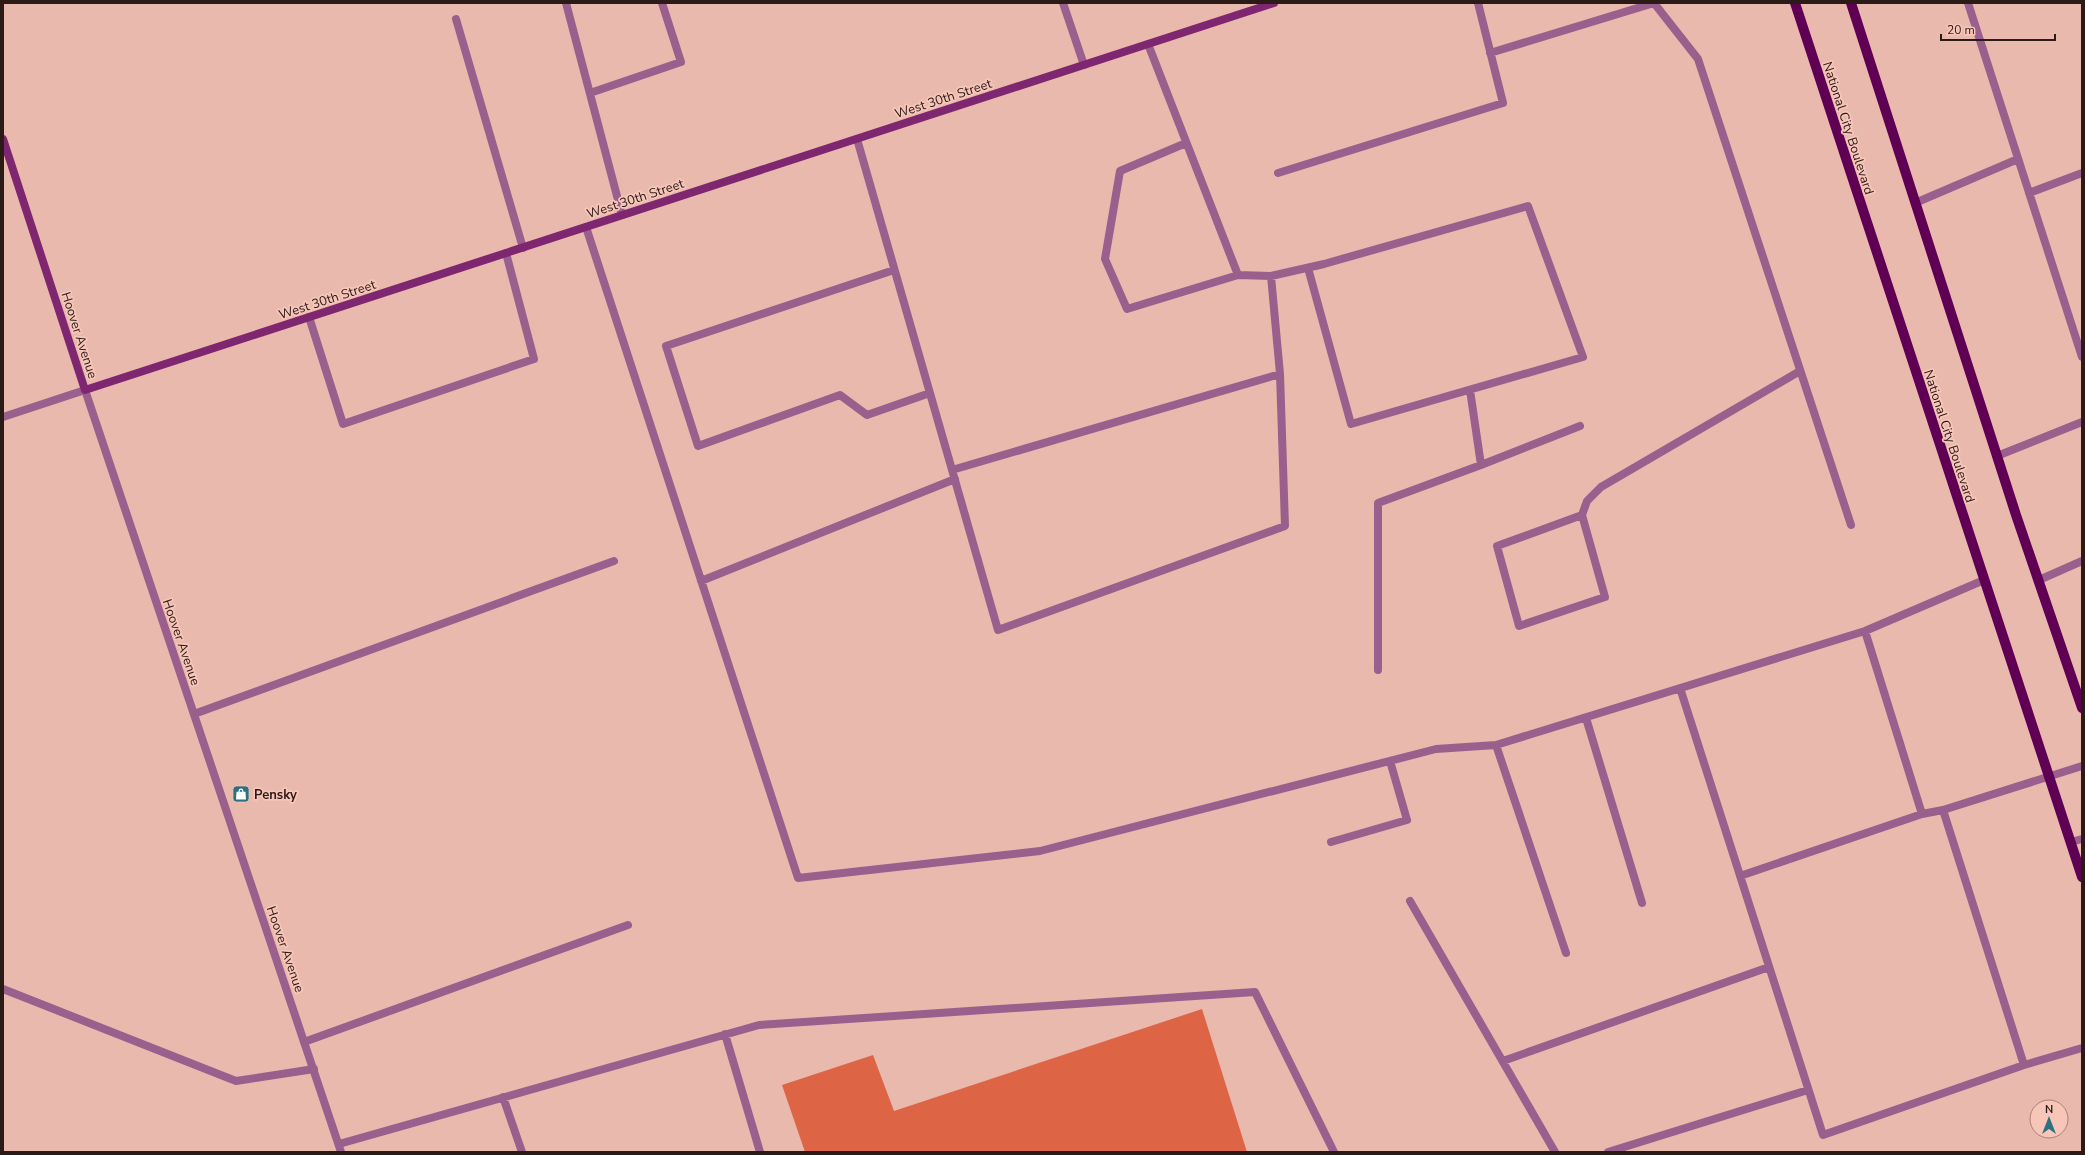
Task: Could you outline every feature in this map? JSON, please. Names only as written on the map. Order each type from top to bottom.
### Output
[{"type":"main road","name":"National City Boulevard","points":[[1795,3],[2082,877]]},
{"type":"main road","points":[[1851,3],[1997,456],[2082,708]]},
{"type":"street","points":[[566,3],[622,215]]},
{"type":"street","points":[[590,93],[681,62],[662,3]]},
{"type":"street","points":[[1063,3],[1084,65]]},
{"type":"street","name":"West 30th Street","points":[[3,417],[1274,3]]},
{"type":"street","points":[[1278,173],[1503,103],[1478,3]]},
{"type":"street","points":[[1490,53],[1654,3],[1698,59],[1851,525]]},
{"type":"street","points":[[1968,3],[2082,357]]},
{"type":"street","points":[[456,19],[523,248]]},
{"type":"street","points":[[1148,44],[1238,275]]},
{"type":"street","name":"Hoover Avenue","points":[[3,139],[85,390],[340,1148]]},
{"type":"street","points":[[857,139],[998,630],[1286,526],[1280,374],[1270,276]]},
{"type":"street","points":[[1186,143],[1120,171],[1105,259],[1127,309],[1238,275],[1270,276],[1308,268],[1528,206],[1583,357],[1351,424],[1308,268]]},
{"type":"street","points":[[1916,203],[2018,159]]},
{"type":"street","points":[[2029,193],[2082,173]]},
{"type":"street","points":[[586,227],[798,878],[1040,851],[1436,749],[1496,745],[1865,631],[1984,580]]},
{"type":"street","points":[[309,317],[343,424],[534,359],[506,253]]},
{"type":"street","points":[[894,270],[666,346],[698,446],[840,395],[867,415],[930,393]]},
{"type":"street","points":[[1582,515],[1497,546],[1519,626],[1605,597],[1582,515],[1587,501],[1601,487],[1800,371]]},
{"type":"street","points":[[701,581],[953,474],[1280,374]]},
{"type":"street","points":[[1470,390],[1481,465]]},
{"type":"street","points":[[1997,456],[2082,422]]},
{"type":"street","points":[[1378,670],[1378,503],[1580,426]]},
{"type":"street","points":[[194,714],[614,561]]},
{"type":"street","points":[[2039,580],[2082,561]]},
{"type":"street","points":[[1865,631],[1922,814]]},
{"type":"street","points":[[1680,688],[1823,1135],[2024,1065],[2082,1048]]},
{"type":"street","points":[[1586,718],[1642,903]]},
{"type":"street","points":[[1496,745],[1566,953]]},
{"type":"street","points":[[1331,842],[1407,820],[1390,761]]},
{"type":"street","points":[[1740,876],[1922,814],[1943,810],[2082,766]]},
{"type":"street","points":[[1943,810],[2024,1065]]},
{"type":"street","points":[[2071,842],[2082,839]]},
{"type":"street","points":[[1410,901],[1555,1152]]},
{"type":"street","points":[[304,1042],[628,925]]},
{"type":"street","points":[[1503,1061],[1769,967]]},
{"type":"street","points":[[3,990],[236,1081],[314,1069]]},
{"type":"street","points":[[340,1148],[503,1097],[759,1025],[1255,992],[1334,1152]]},
{"type":"street","points":[[725,1034],[760,1152]]},
{"type":"street","points":[[1608,1152],[1808,1090]]},
{"type":"street","points":[[503,1097],[522,1152]]},
{"type":"building","points":[[1202,1009],[1247,1152],[805,1152],[782,1085],[873,1055],[894,1111]]},
{"type":"place","name":"Pensky","points":[[241,794]]}]
